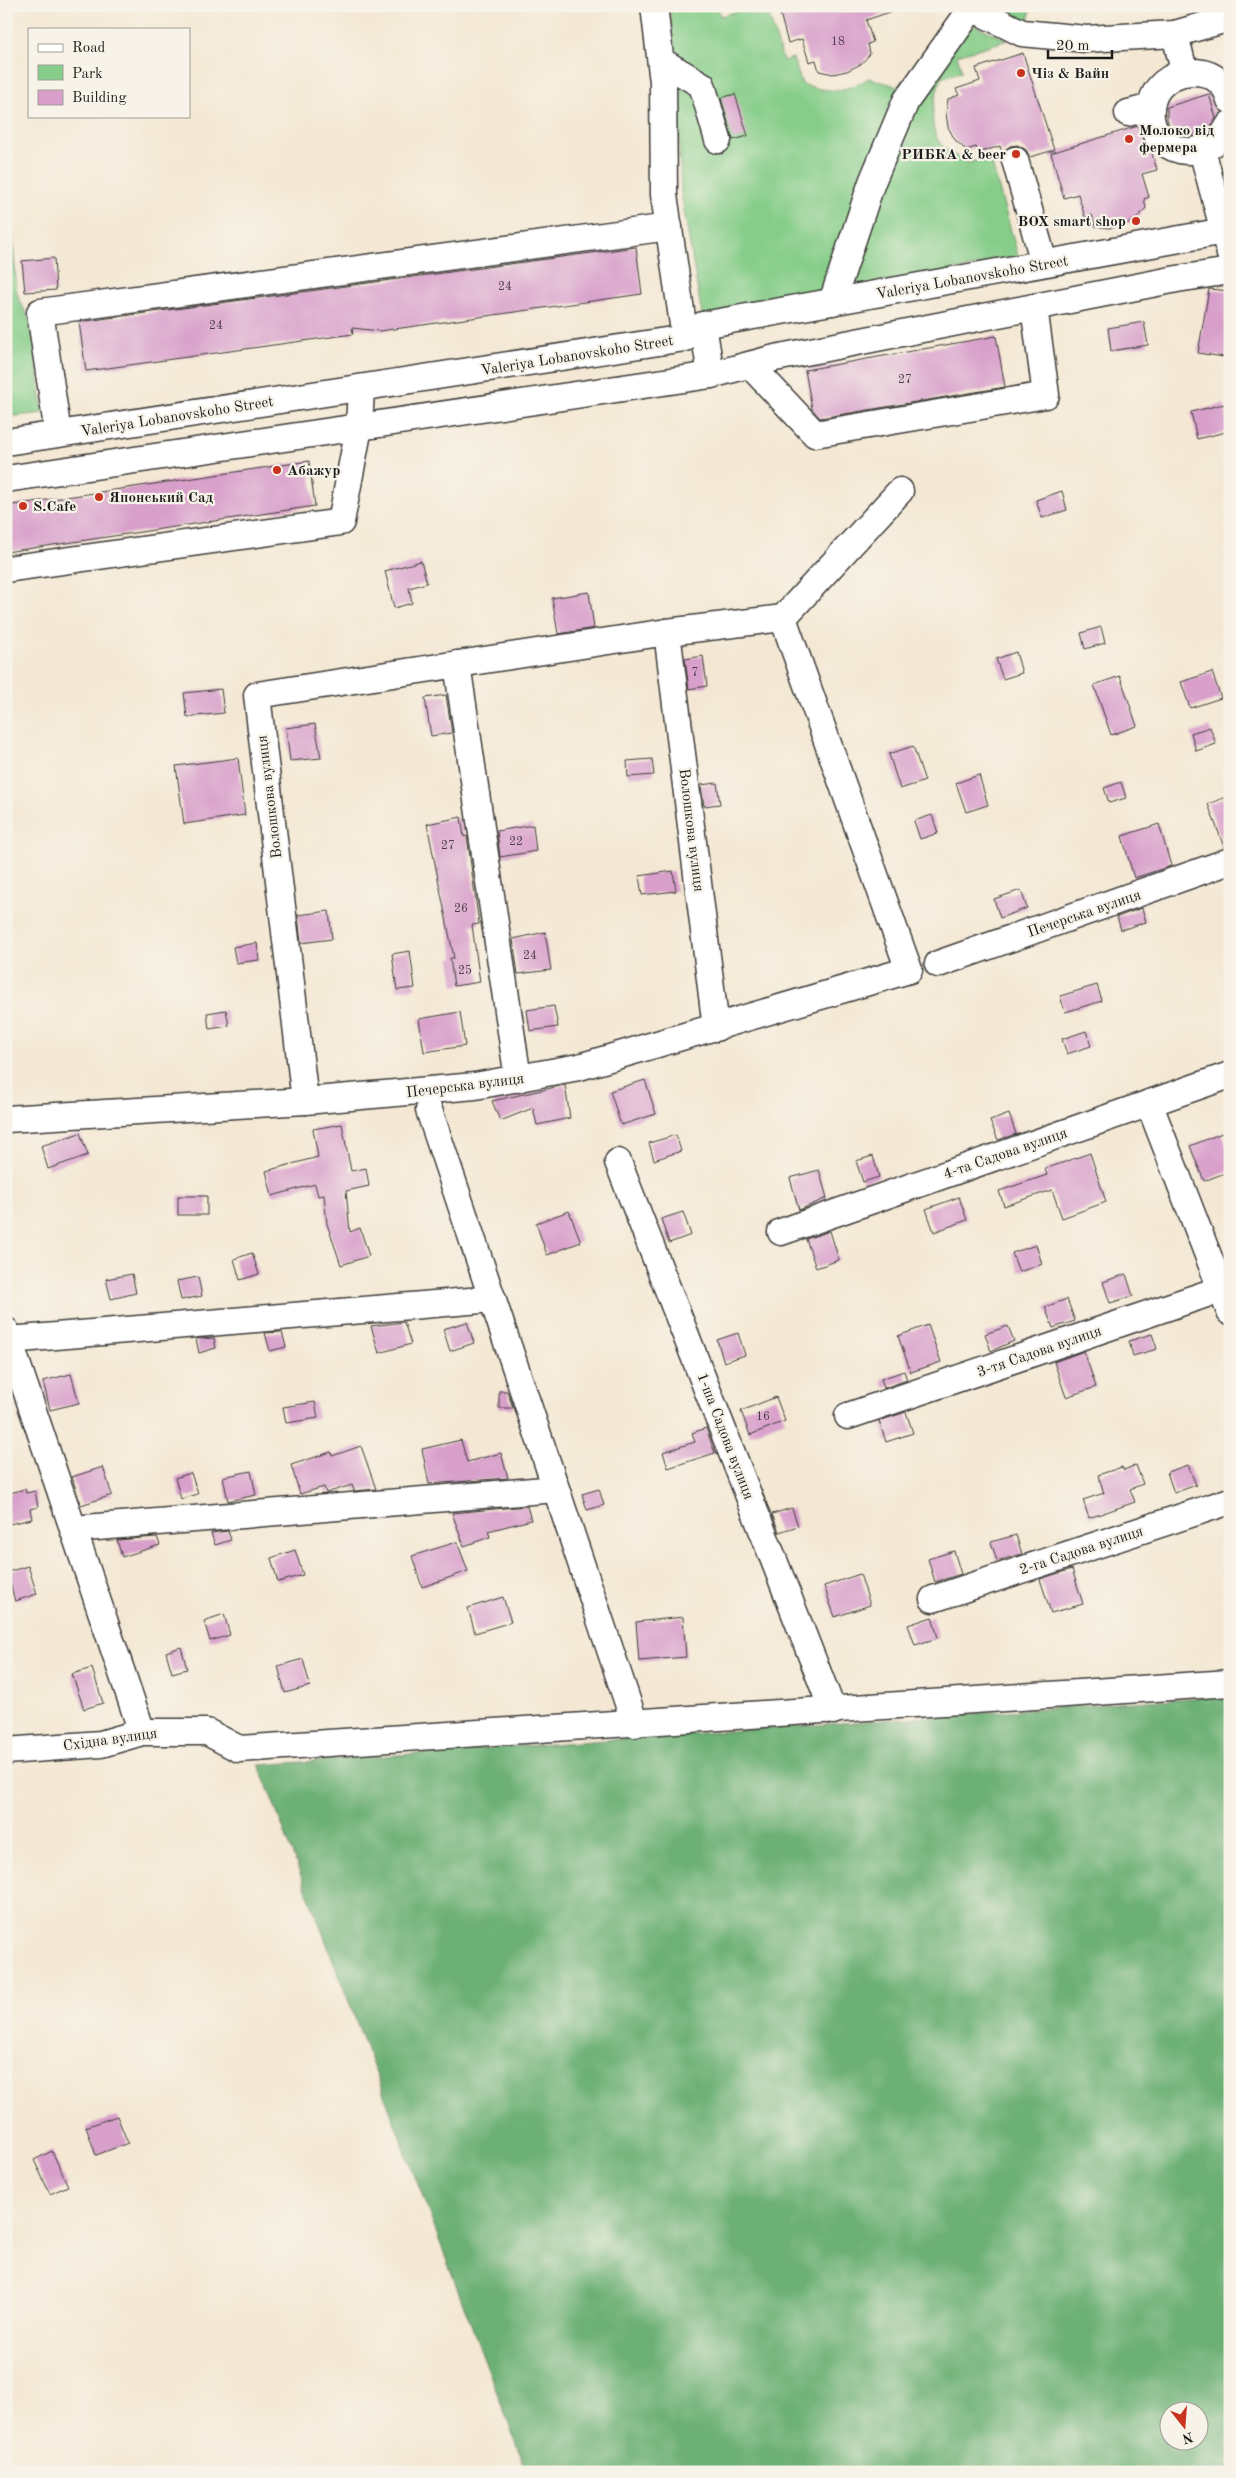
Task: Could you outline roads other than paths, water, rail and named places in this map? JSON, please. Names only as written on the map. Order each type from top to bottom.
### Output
[{"type":"street","points":[[654,6],[663,82],[664,195],[668,227],[694,331],[711,375]]},
{"type":"street","points":[[832,302],[872,182],[906,101],[970,7],[1022,33],[1086,39],[1175,34],[1230,18]]},
{"type":"street","points":[[1175,34],[1184,72]]},
{"type":"street","points":[[660,61],[702,85],[718,140]]},
{"type":"street","points":[[1227,89],[1205,74],[1184,72],[1172,76],[1162,84],[1139,110],[1152,120],[1156,132],[1165,142],[1176,149],[1189,152],[1202,150],[1219,140],[1230,124]]},
{"type":"street","points":[[1202,150],[1228,238]]},
{"type":"street","points":[[1015,160],[1044,264]]},
{"type":"street","points":[[58,434],[40,312],[668,227]]},
{"type":"street","name":"Valeriya Lobanovskoho Street","points":[[6,442],[361,388],[694,331],[832,302],[1044,264],[1228,238]]},
{"type":"street","points":[[6,479],[711,375],[750,365],[1177,279],[1230,271]]},
{"type":"street","points":[[750,365],[815,434],[1046,395],[1034,308]]},
{"type":"street","points":[[6,569],[341,522],[360,427],[361,388]]},
{"type":"street","points":[[783,618],[900,491]]},
{"type":"street","name":"Волошкова вулиця","points":[[305,1101],[257,695],[667,632],[783,618]]},
{"type":"street","name":"Печерська вулиця","points":[[6,1119],[305,1101],[432,1091],[518,1079],[579,1067],[909,970],[783,618]]},
{"type":"street","name":"Волошкова вулиця","points":[[667,632],[716,1028]]},
{"type":"street","points":[[457,664],[518,1079]]},
{"type":"street","name":"Печерська вулиця","points":[[938,964],[1230,862]]},
{"type":"street","name":"4-та Садова вулиця","points":[[781,1232],[1230,1075]]},
{"type":"street","points":[[1149,1103],[1227,1295]]},
{"type":"street","points":[[428,1110],[635,1724],[1230,1683]]},
{"type":"street","name":"1-ша Садова вулиця","points":[[618,1162],[833,1710]]},
{"type":"street","name":"3-тя Садова вулиця","points":[[848,1416],[1227,1295]]},
{"type":"street","points":[[142,1732],[8,1336],[493,1299]]},
{"type":"street","points":[[72,1529],[556,1489]]},
{"type":"street","name":"2-га Садова вулиця","points":[[933,1599],[1230,1501]]},
{"type":"street","name":"Східна вулиця","points":[[6,1751],[101,1744],[142,1732],[207,1732],[240,1749],[635,1724]]},
{"type":"place","name":"Чіз & Вайн","points":[[1021,73]]},
{"type":"place","name":"Молоко від фермера","points":[[1129,139]]},
{"type":"place","name":"РИБКА & beer","points":[[1016,154]]},
{"type":"place","name":"BOX smart shop","points":[[1136,221]]},
{"type":"place","name":"Абажур","points":[[277,470]]},
{"type":"place","name":"Японський Сад","points":[[99,497]]},
{"type":"place","name":"S.Cafe","points":[[23,506]]}]
